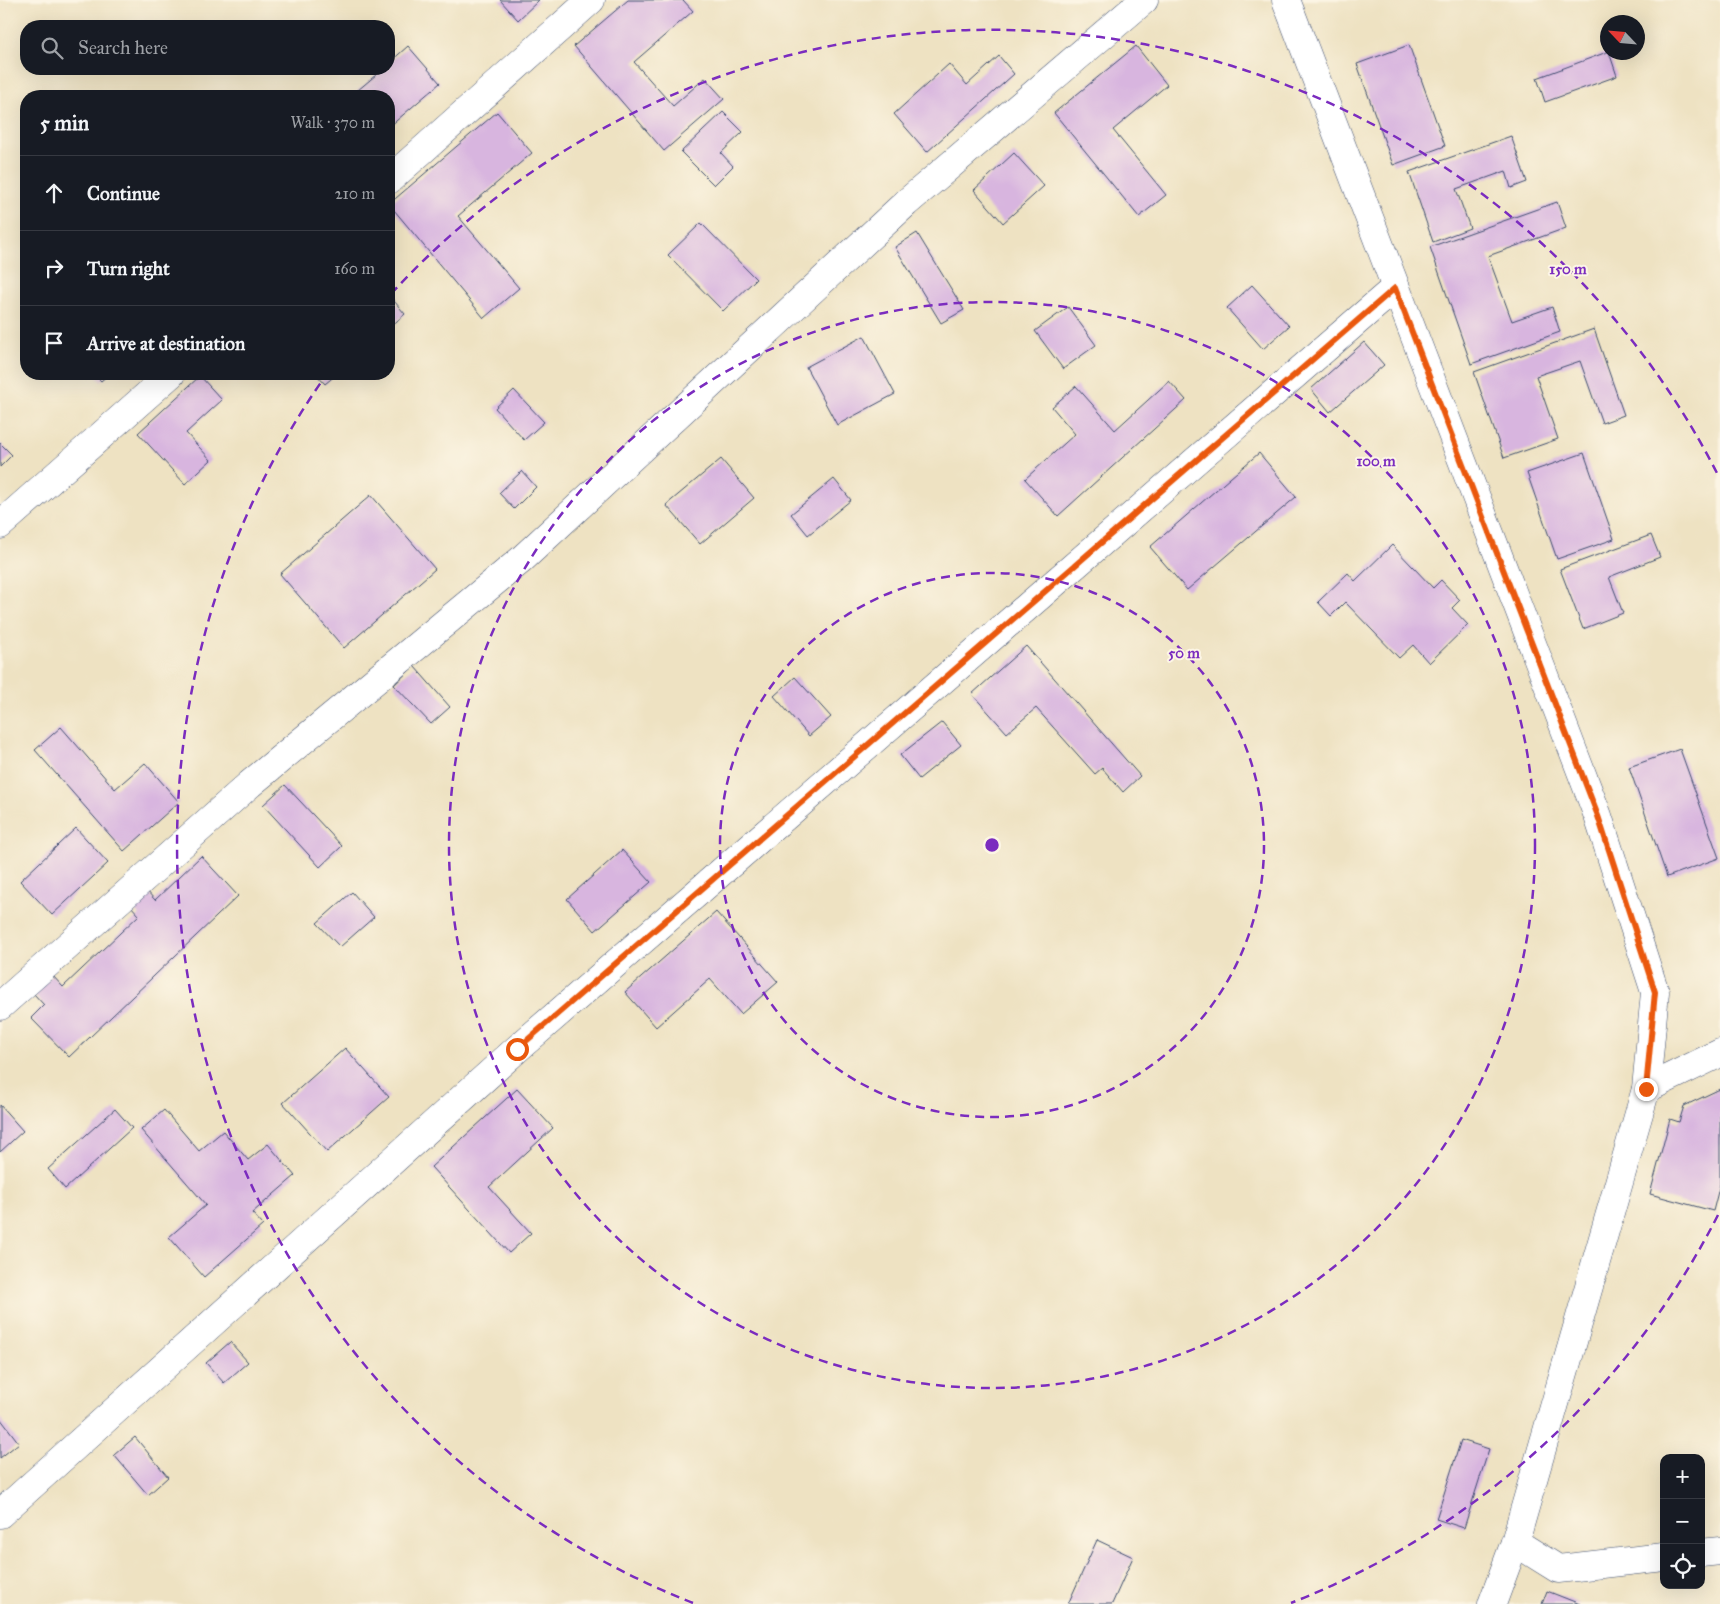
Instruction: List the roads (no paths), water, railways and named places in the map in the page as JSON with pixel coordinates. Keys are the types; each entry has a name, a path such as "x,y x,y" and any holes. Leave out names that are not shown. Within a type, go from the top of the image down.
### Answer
{"street":[{"path":"395,175 591,0"},
{"path":"0,1006 250,784 521,560 906,203 1144,0"},
{"path":"1286,0 1598,816 1655,992 1646,1089 1515,1542 1492,1604"},
{"path":"0,1514 517,1049 1395,288"},
{"path":"0,525 163,380"},
{"path":"1646,1089 1720,1053"},
{"path":"1515,1542 1558,1569 1660,1557"},
{"path":"1705,1553 1720,1551"}]}
